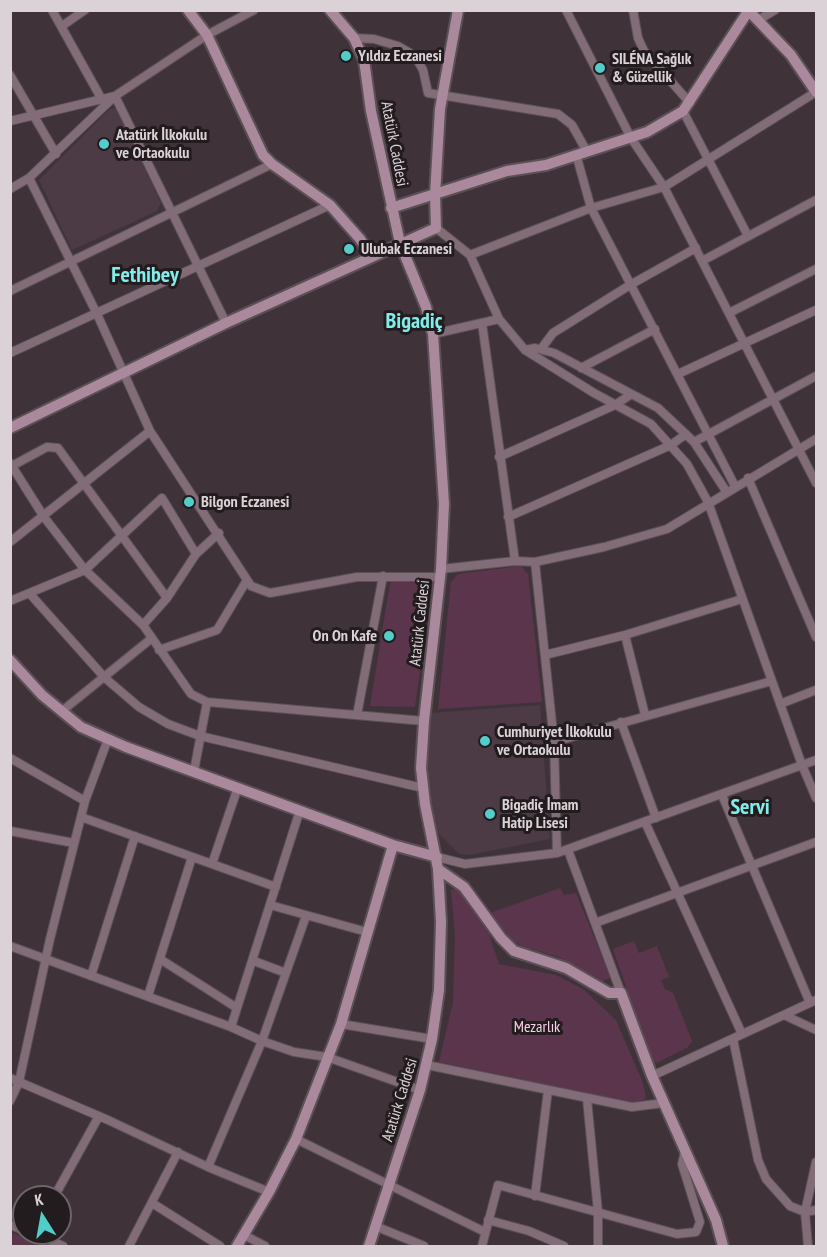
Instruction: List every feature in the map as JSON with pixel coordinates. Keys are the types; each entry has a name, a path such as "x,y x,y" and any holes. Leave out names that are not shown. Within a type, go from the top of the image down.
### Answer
{"street":[{"path":"52,10 101,98"},
{"path":"62,26 85,10"},
{"path":"188,10 207,35 260,149 272,164 330,205 370,256"},
{"path":"10,189 29,178 115,96 207,35 254,10"},
{"name":"Atatürk Caddesi","path":"330,10 354,38 364,60 371,111 391,208 400,243 426,308 433,334 444,504 440,573 421,768 437,857 441,958 427,1065 369,1246"},
{"path":"458,10 442,94 435,195 436,228 470,255 499,319 525,350 615,405 646,420 694,473 708,502 802,765 816,798"},
{"path":"566,10 631,138 664,187 816,483"},
{"path":"633,10 638,38 644,51 687,107 709,158 748,236"},
{"path":"760,19 775,10"},
{"path":"391,208 507,171 546,165 647,132 687,107 749,11 760,19 791,55 816,92 664,187 591,208 470,255"},
{"path":"354,38 374,39 398,46 415,56 423,70 428,93 558,114 572,125 581,152 591,208 735,486"},
{"path":"10,75 56,154"},
{"path":"10,121 115,96"},
{"path":"115,96 226,324"},
{"path":"10,291 272,164"},
{"path":"29,178 97,315 150,431 219,533 247,580 257,590 270,593 357,578 440,573 515,561 535,562 604,547 667,529 726,491 816,439"},
{"path":"702,261 816,200"},
{"path":"10,353 97,315 330,205"},
{"path":"10,428 370,256 436,228"},
{"path":"541,349 553,333 630,285 696,248"},
{"path":"729,313 816,269"},
{"path":"678,374 816,310"},
{"path":"433,334 499,319"},
{"path":"482,323 515,561"},
{"path":"581,368 655,329"},
{"path":"525,350 541,349 658,408 694,442 726,491"},
{"path":"694,442 816,376"},
{"path":"500,457 615,405 630,395"},
{"path":"10,542 150,431"},
{"path":"508,518 671,445 686,434"},
{"path":"167,598 58,448 52,446 11,465 44,517 85,570 143,625 185,688 207,702 424,721"},
{"path":"748,478 816,637"},
{"path":"10,601 85,570 162,498 196,554"},
{"path":"143,625 167,598 196,554 219,533"},
{"path":"535,562 554,742 557,853"},
{"path":"357,715 382,576"},
{"path":"159,650 217,630 247,580"},
{"path":"30,594 103,676 139,707 168,723 200,736 423,788"},
{"path":"545,655 625,635 742,599"},
{"path":"625,635 645,715"},
{"path":"62,711 152,638"},
{"path":"10,660 42,695 81,727 393,846 465,864 557,853 816,759"},
{"path":"554,742 772,681"},
{"path":"780,704 816,690"},
{"path":"194,771 207,702"},
{"path":"621,722 656,818"},
{"path":"10,1101 85,801 108,739"},
{"path":"10,758 85,801"},
{"path":"212,864 238,787"},
{"path":"652,1076 813,1001 722,795"},
{"path":"231,1027 254,961 300,810"},
{"path":"81,817 276,887"},
{"path":"645,822 742,1034"},
{"path":"10,831 74,843"},
{"path":"91,976 135,836"},
{"path":"595,924 816,842"},
{"path":"237,1246 269,1192 296,1139 341,1024 393,846"},
{"path":"567,850 652,1076 716,1220 721,1245"},
{"path":"148,996 192,857"},
{"path":"438,869 464,887 501,938 514,951 566,968 609,993 621,993"},
{"path":"270,905 367,932"},
{"path":"208,1167 262,1041 306,916"},
{"path":"10,946 231,1027 262,1041 294,1052 327,1057 420,1090"},
{"path":"160,959 237,1008"},
{"path":"254,961 286,973"},
{"path":"784,1015 816,1030"},
{"path":"341,1024 432,1039"},
{"path":"733,1039 758,1160 766,1179 784,1201 806,1212 816,1210"},
{"path":"427,1065 632,1107 664,1103"},
{"path":"15,1080 269,1192"},
{"path":"535,1196 548,1090"},
{"path":"587,1099 598,1212 598,1246"},
{"path":"61,1185 99,1116"},
{"path":"296,1139 485,1232"},
{"path":"129,1246 178,1152"},
{"path":"482,1246 498,1185 677,1234 696,1232 700,1222 682,1164 685,1152"},
{"path":"808,1246 806,1212 816,1162"},
{"path":"152,1203 220,1246"},
{"path":"488,1220 529,1231 564,1246"},
{"path":"375,1226 424,1246"},
{"path":"244,1235 266,1246"}],"shaded area":[{"name":"Atatürk İlkokulu ve Ortaokulu","path":"117,108 161,203 157,211 72,250 39,180 110,109"},
{"name":"Cumhuriyet İlkokulu ve Ortaokulu","path":"540,705 550,839 470,855 459,854 435,830 427,798 427,729 431,713"}],"green space":[{"path":"521,566 528,574 542,702 438,709 451,582 458,574"},
{"path":"426,581 432,585 415,707 370,706 390,583"},
{"name":"Mezarlık","path":"458,888 489,934 499,964 556,975 583,989 616,1020 643,1083 646,1099 632,1103 439,1062 453,1002 455,936 451,890"},
{"path":"560,888 564,895 576,893 611,978 602,981 559,957 522,946 512,940 490,913"},
{"path":"634,941 639,953 657,946 669,977 661,980 665,989 673,993 692,1041 688,1047 657,1063 652,1061 613,949"},
{"path":"12,1240 12,1245 38,1245 38,1246 11,1246"}],"place":[{"name":"Yıldız Eczanesi","path":"346,56"},
{"name":"SILÉNA Sağlık & Güzellik","path":"600,68"},
{"name":"Atatürk İlkokulu ve Ortaokulu","path":"104,144"},
{"name":"Ulubak Eczanesi","path":"349,249"},
{"name":"Bilgon Eczanesi","path":"189,502"},
{"name":"On On Kafe","path":"389,636"},
{"name":"Cumhuriyet İlkokulu ve Ortaokulu","path":"485,741"},
{"name":"Bigadiç İmam Hatip Lisesi","path":"490,814"}],"district":[{"name":"Fethibey","path":"145,276"},
{"name":"Bigadiç","path":"414,322"},
{"name":"Servi","path":"750,808"}]}
